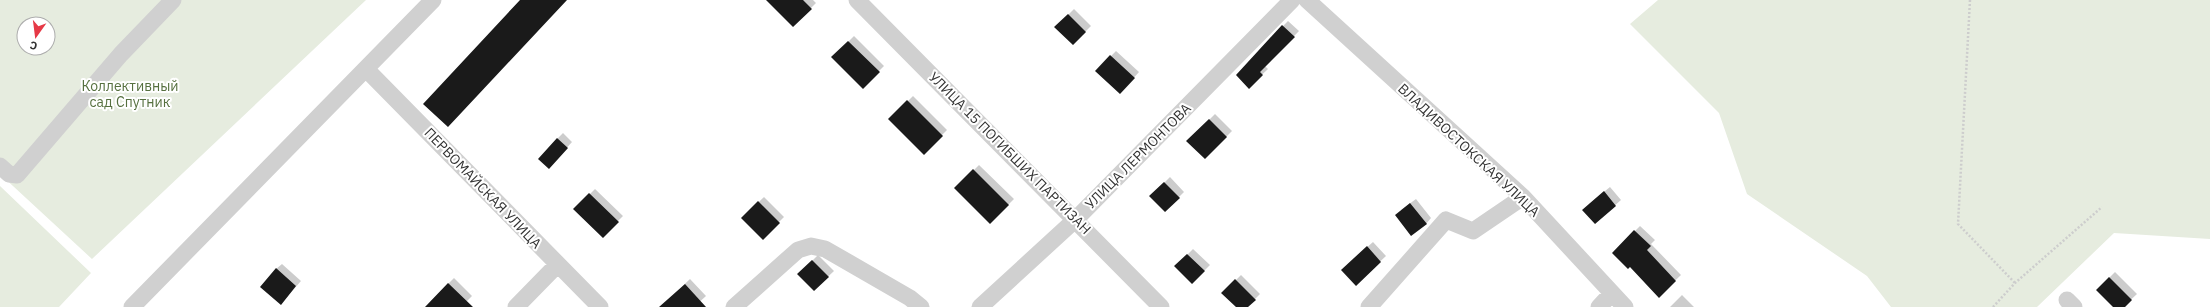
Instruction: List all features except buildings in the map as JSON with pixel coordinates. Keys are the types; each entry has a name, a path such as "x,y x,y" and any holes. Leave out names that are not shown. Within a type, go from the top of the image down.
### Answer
{"street":[{"path":"0,166 9,174 17,175 121,54 173,0"},
{"path":"132,307 432,0"},
{"name":"УЛИЦА 15 ПОГИБШИХ ПАРТИЗАН","path":"858,0 1076,219 1161,307"},
{"name":"УЛИЦА ЛЕРМОНТОВА","path":"980,307 1076,219 1292,0"},
{"name":"ВЛАДИВОСТОКСКАЯ УЛИЦА","path":"1307,0 1523,197 1624,307"},
{"name":"ПЕРВОМАЙСКАЯ УЛИЦА","path":"366,69 557,265 600,307"},
{"path":"1369,307 1446,220 1473,231 1523,197"},
{"path":"734,307 798,250 811,246 825,249 910,298 921,307"},
{"path":"516,307 557,265"},
{"path":"1600,307 1612,293"}],"path":[{"path":"1970,0 1958,224 2015,283"},
{"path":"1993,307 2015,283 2102,206"}],"green space":[{"name":"Коллективный сад Спутник","path":"0,0 366,0 92,259 0,174"},
{"path":"1658,0 2210,0 2210,239 2114,233 2037,307 1891,307 1867,276 1747,194 1719,113 1630,24"},
{"path":"0,186 91,273 59,307 0,307"}]}
